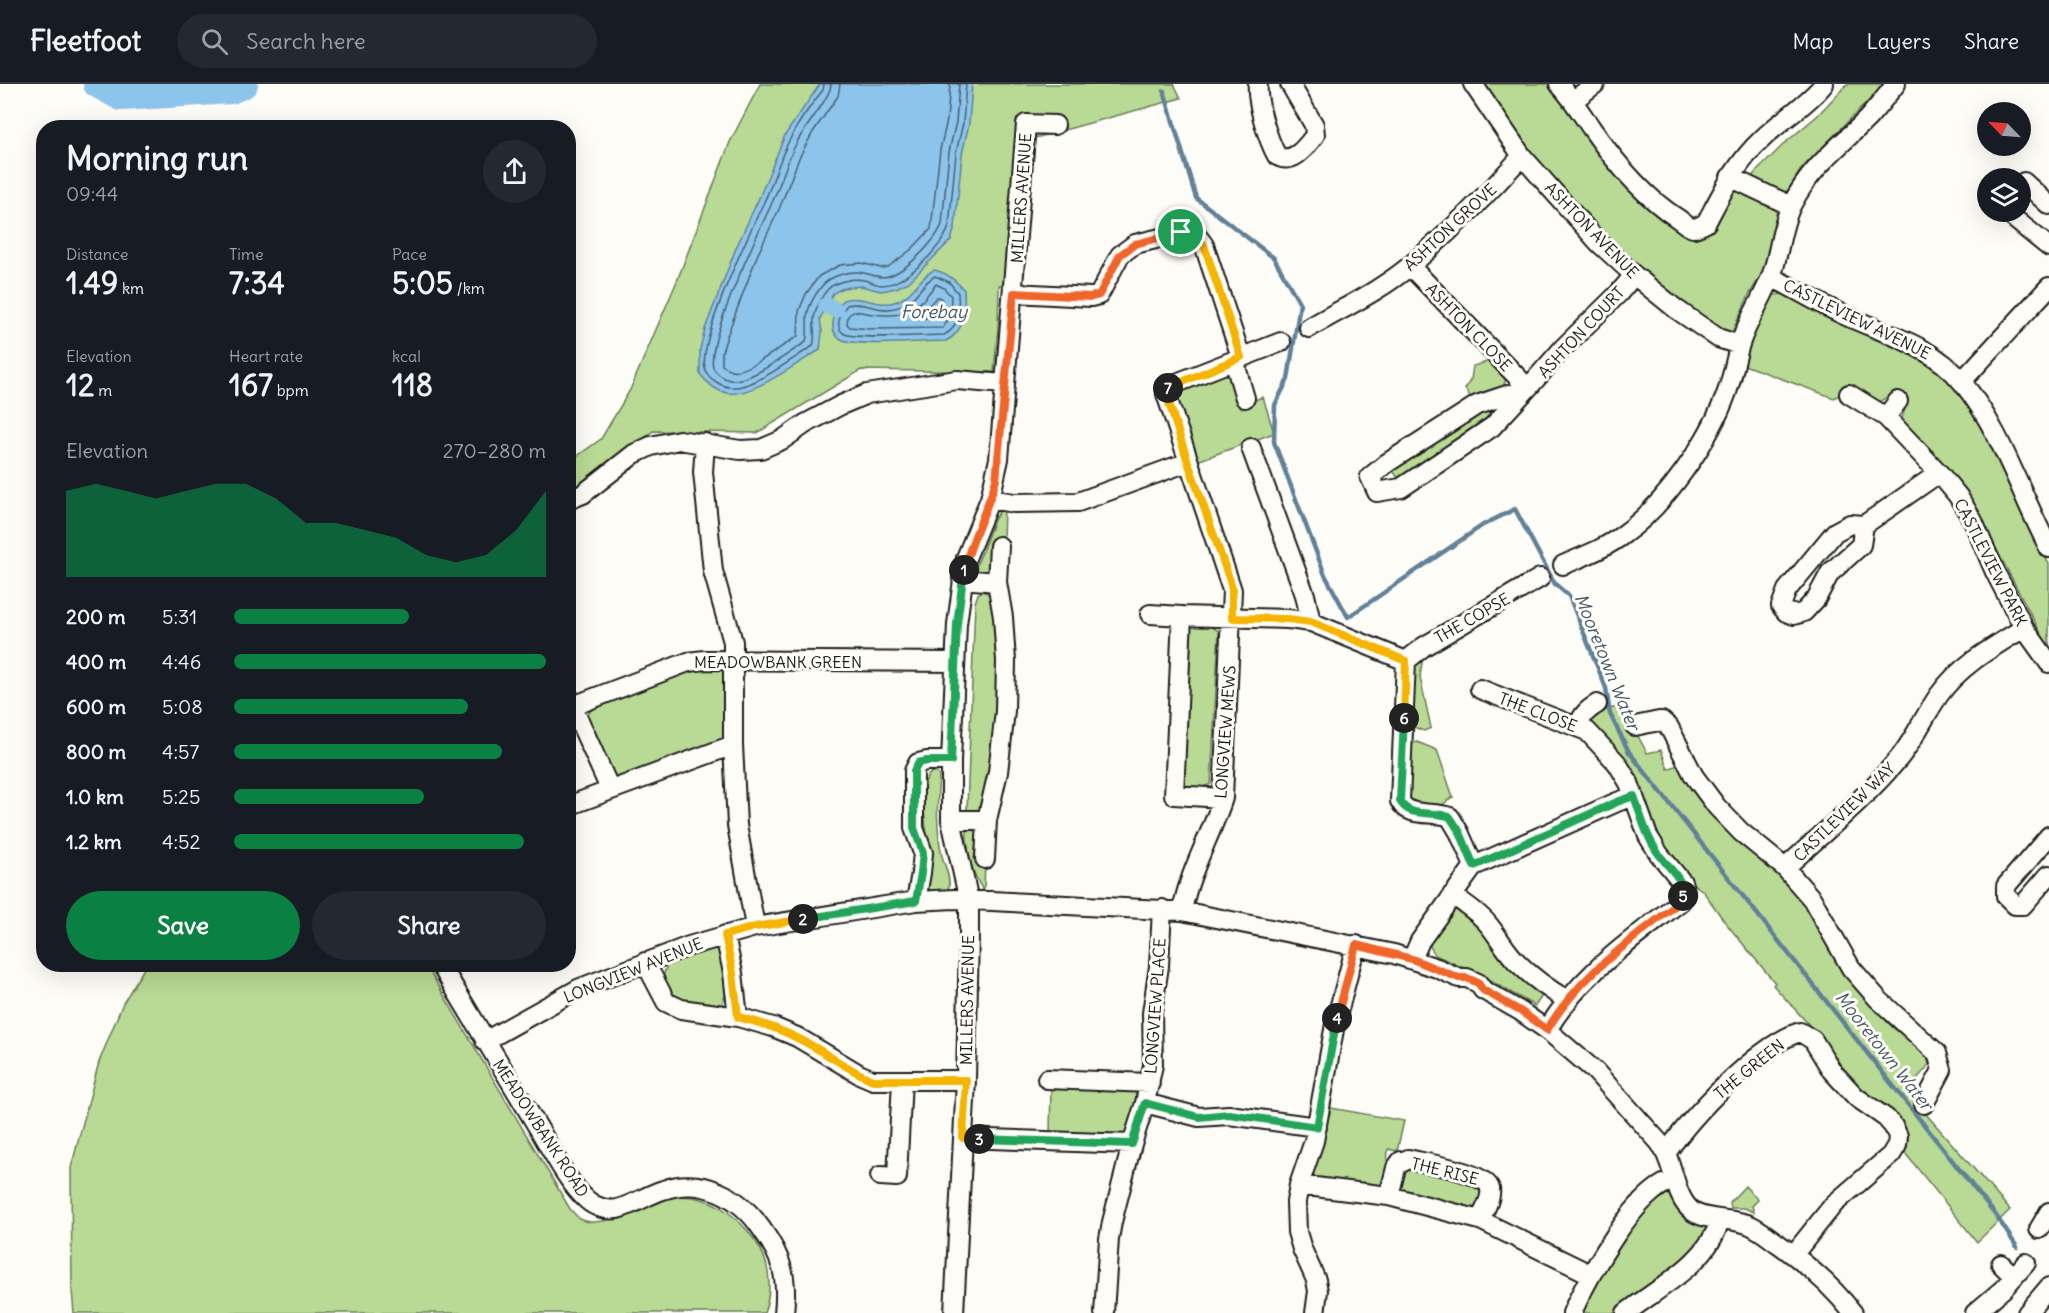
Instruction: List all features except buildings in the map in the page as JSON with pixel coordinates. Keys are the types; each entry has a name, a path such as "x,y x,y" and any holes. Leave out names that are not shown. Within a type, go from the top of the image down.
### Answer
{"street":[{"path":"1258,84 1272,148 1277,156 1288,159 1294,157 1315,135 1314,125 1290,84"},
{"name":"ASHTON AVENUE","path":"1473,84 1522,156 1592,234 1634,275 1676,309 1718,338 1740,345"},
{"path":"1559,84 1574,100 1592,129 1620,166 1664,210 1687,226 1694,228 1706,224 1730,177 1762,138 1815,96 1824,84"},
{"path":"1574,100 1595,84"},
{"path":"1563,565 1604,547 1638,524 1665,494 1708,433 1726,394 1740,345 1753,311 1771,277 1791,206 1803,186 1829,153 1868,118 1896,84"},
{"name":"MILLERS AVENUE","path":"954,1313 966,1080 969,901 951,820 955,662 962,579 974,536 990,499 999,459 1026,124 1055,125"},
{"name":"ASHTON GROVE","path":"1309,328 1370,294 1410,266 1494,187 1522,156"},
{"path":"1730,177 1791,206"},
{"path":"2031,189 2049,206"},
{"path":"2018,222 2049,247"},
{"path":"1014,293 1091,297 1099,295 1120,255 1135,244 1190,231 1204,245 1238,358 1245,398"},
{"name":"ASHTON CLOSE","path":"1410,266 1528,388"},
{"name":"ASHTON COURT","path":"1528,388 1477,405 1387,463 1370,477 1377,492 1401,488 1492,427 1528,388 1564,347 1598,315 1634,275"},
{"name":"CASTLEVIEW AVENUE","path":"1771,277 1843,315 1910,342 1937,358 1962,381 1987,418 2044,526 2049,548"},
{"path":"1962,381 2049,287"},
{"path":"1238,358 1281,342"},
{"name":"LONGVIEW MEWS","path":"1182,911 1187,885 1213,827 1222,798 1232,590 1166,394 1169,386 1238,358"},
{"path":"576,497 583,494 634,454 651,446 679,440 740,450 761,449 782,440 805,424 841,405 867,394 957,380 1004,384"},
{"name":"CASTLEVIEW PARK","path":"1849,394 1886,417 1958,496 1973,521 1995,572 2024,628 2049,663"},
{"path":"1886,417 1898,401"},
{"path":"705,444 703,472 713,571 733,642 733,745 737,825 755,927"},
{"path":"1251,448 1305,595 1311,622"},
{"path":"990,499 1014,503 1078,502 1188,462"},
{"path":"1864,525 1861,545 1830,573 1816,599 1804,612 1794,615 1786,612 1781,606 1787,590 1835,532 1850,524 1864,525 1939,473"},
{"path":"986,859 987,820 998,772 1005,711 1006,661 998,582 999,546"},
{"name":"THE COPSE","path":"1406,661 1423,646 1540,578"},
{"path":"962,579 998,582"},
{"path":"1150,614 1288,619 1311,622 1406,661 1400,801 1404,808 1411,811 1450,817 1460,832 1474,866"},
{"path":"1182,616 1174,795 1222,798"},
{"name":"CASTLEVIEW WAY","path":"1785,868 1872,788 1901,755 1940,694 1953,678 1994,646 2024,628"},
{"name":"MEADOWBANK GREEN","path":"576,699 688,662 734,660 955,662"},
{"name":"THE CLOSE","path":"1480,689 1587,731 1617,763 1629,783 1648,837 1682,882 1685,892 1681,901 1592,972 1567,1000 1547,1030"},
{"path":"1578,726 1587,710 1597,704"},
{"path":"576,712 610,789"},
{"path":"1635,726 1662,721 1669,727 1694,776 1717,807 1741,832 1785,868 1812,899 1851,968 1878,999 1937,1053 1942,1070 1924,1104"},
{"path":"576,803 733,745"},
{"path":"916,901 923,853 914,828 914,771 918,763 951,761"},
{"path":"1412,959 1420,941 1474,866 1634,796"},
{"path":"951,820 987,820"},
{"path":"2049,836 2006,886 2006,896 2015,905 2024,905 2049,875"},
{"path":"1452,895 1474,910 1488,924 1519,965 1567,1000"},
{"name":"LONGVIEW AVENUE","path":"485,1041 578,989 645,962 725,935 755,927 916,901 954,899 1182,911 1356,945"},
{"name":"LONGVIEW PLACE","path":"1104,1313 1109,1239 1153,1065 1152,1013 1157,988 1162,909"},
{"path":"725,935 733,973 738,1017"},
{"path":"1316,1313 1318,1291 1316,1280 1302,1250 1296,1218 1299,1185 1314,1141 1335,1024 1356,945 1412,959 1459,978 1467,978 1478,983 1483,990 1520,1011 1547,1030 1594,1071 1667,1152 1681,1197 1693,1212 1701,1216 1736,1220 1749,1224 1794,1254 1822,1277 1853,1313"},
{"path":"645,962 666,1002 681,1010 738,1017 773,1027 797,1037 873,1080 966,1080"},
{"name":"MEADOWBANK ROAD","path":"445,972 560,1163 588,1202 601,1208 614,1210 665,1189 683,1185 700,1186 736,1200 775,1246 787,1289 784,1313"},
{"name":"THE GREEN","path":"1667,1152 1704,1107 1728,1082 1757,1058 1791,1035 1800,1032 1813,1040 1832,1071 1856,1097 1886,1118 1898,1136 1897,1145 1891,1155 1833,1204 1794,1254"},
{"path":"1047,1079 1150,1083"},
{"path":"880,1176 897,1177 902,1080"},
{"path":"1145,1103 1199,1117 1229,1114 1317,1127"},
{"path":"963,1138 1132,1144"},
{"name":"THE RISE","path":"1389,1196 1396,1168 1401,1161 1408,1159 1473,1175 1484,1179 1490,1185 1491,1192 1480,1220"},
{"path":"1572,1313 1590,1274 1638,1206 1667,1181 1675,1180"},
{"path":"1299,1185 1389,1196 1480,1220 1590,1274"},
{"path":"2038,1229 2049,1212"},
{"path":"1626,1313 1684,1271 1705,1250 1713,1240 1720,1219"},
{"path":"1975,1313 2014,1268"},
{"path":"2026,1313 2049,1287"}],"green space":[{"path":"760,84 1174,84 1181,98 1035,138 1021,286 999,285 994,372 861,370 757,433 653,431 576,494 576,457 601,439 630,390 677,281 730,142"},
{"path":"1479,84 1552,84 1689,232 1732,187 1775,207 1777,217 1772,247 1764,270 1749,295 1732,332 1722,333 1640,272 1552,183"},
{"path":"1847,84 1885,84 1801,169 1788,191 1780,192 1751,177 1785,143 1817,116"},
{"path":"1784,294 1838,323 1899,349 1933,368 1958,391 1981,425 1999,459 2023,518 2049,564 2049,649 1969,497 1940,460 1901,421 1907,403 1895,392 1879,402 1852,387 1834,398 1744,365 1748,349 1769,301 1774,295"},
{"path":"1490,361 1506,377 1503,390 1472,400 1465,389 1471,379 1473,366"},
{"path":"1227,370 1240,405 1263,397 1274,433 1197,461 1175,396 1178,388"},
{"path":"1494,406 1498,410 1398,478 1391,468 1477,412"},
{"path":"1001,509 1004,509 1003,540 989,572 980,573 976,567 994,520"},
{"path":"982,591 993,595 1000,707 984,812 970,813 967,809 975,603 978,594"},
{"path":"1212,623 1212,627 1219,631 1211,784 1205,786 1205,790 1184,787 1182,782 1189,630 1192,624"},
{"path":"1423,656 1420,677 1431,728 1424,731 1411,726 1414,666"},
{"path":"713,667 724,670 726,738 625,778 614,775 587,716 593,707 691,671"},
{"path":"1622,706 1647,753 1661,750 1668,769 1680,764 1700,799 1716,820 1794,889 1812,912 1840,965 1856,989 1892,1027 1926,1053 1929,1064 1915,1081 1911,1097 2010,1210 1977,1242 1905,1153 1905,1133 1839,1069 1820,1037 1773,985 1775,983 1703,891 1692,883 1660,844 1591,721 1601,712"},
{"path":"1417,742 1437,750 1453,797 1440,806 1421,804 1410,800 1407,795 1408,749 1412,743"},
{"path":"932,772 936,772 939,776 937,806 939,836 949,882 948,889 938,894 926,893 928,851 923,795 927,777"},
{"path":"974,826 978,831 974,859 985,859 984,891 976,878 969,854 967,830"},
{"path":"1452,909 1462,910 1544,993 1535,1006 1482,976 1435,955 1428,943"},
{"path":"716,948 721,953 726,968 725,993 721,1007 671,999 664,982 664,973 668,964"},
{"path":"142,972 430,972 576,1216 585,1221 610,1220 654,1201 684,1196 698,1198 722,1208 744,1227 764,1256 769,1284 764,1313 74,1313 71,1168 99,1062 123,1003"},
{"path":"1051,1086 1135,1088 1137,1101 1127,1133 1123,1137 1050,1135"},
{"path":"1331,1108 1404,1121 1397,1151 1388,1149 1386,1174 1380,1186 1315,1178 1312,1173 1324,1112 1330,1113"},
{"path":"1406,1167 1469,1182 1483,1189 1479,1207 1471,1209 1402,1190 1399,1186"},
{"path":"1745,1186 1758,1200 1752,1206 1754,1212 1744,1208 1731,1208 1730,1202"},
{"path":"1667,1193 1705,1223 1708,1228 1707,1235 1677,1266 1615,1313 1579,1313 1617,1242 1656,1201"}],"water":[{"path":"820,84 972,84 969,124 962,154 955,227 951,240 909,282 896,288 881,291 861,286 843,288 833,293 820,319 822,332 820,350 761,385 737,393 723,392 712,386 700,374 700,349 705,329 736,248 785,135"},
{"name":"Forebay","path":"934,270 951,277 964,290 963,319 953,337 946,341 863,343 843,340 834,332 833,321 843,300 856,299 884,303 898,301"}],"waterway":[{"path":"97,84 121,97 231,90 244,84"},
{"name":"Mooretown Water","path":"1164,91 1196,198 1274,258 1300,304 1288,379 1275,405 1274,442 1325,575 1348,617 1483,525 1515,509 1555,584 1569,596 1606,688 1610,714 1629,752 1997,1217 2017,1247"},
{"path":"826,305 836,310"}],"route":[{"path":"1190,231 1204,245 1241,357 1169,386 1166,394 1230,581 1232,618 1288,619 1311,622 1406,661 1400,801 1404,808 1411,811 1450,817 1460,832 1474,866 1634,796 1648,837 1682,882 1685,892 1681,901 1592,972 1567,1000 1547,1030 1520,1011 1483,990 1478,983 1467,978 1459,978 1412,959 1356,945 1335,1024 1317,1127 1229,1114 1199,1117 1145,1103 1132,1144 963,1138 966,1080 873,1080 797,1037 738,1017 733,973 725,935 755,927 916,901 923,853 914,828 914,771 918,763 951,761 957,624 962,579 966,558 996,480 1014,293 1091,297 1099,295 1120,255 1135,244 1181,232 1190,231"}]}
